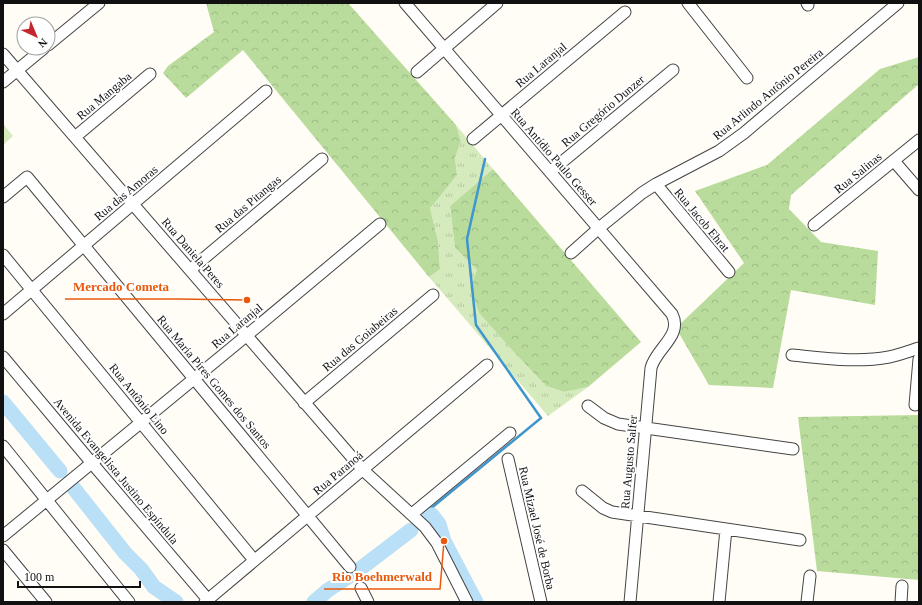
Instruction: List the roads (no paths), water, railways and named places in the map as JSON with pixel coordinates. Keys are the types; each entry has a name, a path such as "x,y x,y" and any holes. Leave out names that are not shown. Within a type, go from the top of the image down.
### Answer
{"street":[{"path":"56,38 99,3"},
{"name":"Rua Antídio Paulo Gesser","path":"405,3 672,314 675,324 674,331"},
{"path":"417,72 497,3"},
{"path":"688,3 747,78"},
{"name":"Rua Arlindo Antônio Pereira","path":"571,253 598,228 630,202 656,184 731,144 898,3"},
{"name":"Rua Laranjal","path":"473,139 625,12"},
{"name":"Rua Daniela Peres","path":"3,54 362,470 426,527 437,543 466,602"},
{"path":"3,82 34,56"},
{"name":"Rua Gregório Dunzer","path":"550,172 672,70"},
{"name":"Rua Mangaba","path":"75,137 150,74"},
{"name":"Rua das Amoras","path":"3,314 266,91"},
{"name":"Rua Salinas","path":"814,225 919,140"},
{"name":"Rua das Pitangas","path":"190,270 322,159"},
{"path":"894,160 919,190"},
{"name":"Rua Maria Pires Gomes dos Santos","path":"3,197 27,177 350,567"},
{"name":"Rua Jacob Ehrat","path":"656,184 728,272"},
{"name":"Rua Laranjal","path":"3,536 380,224"},
{"name":"Rua Antônio Lino","path":"3,255 254,560"},
{"name":"Rua das Goiabeiras","path":"304,403 433,295"},
{"name":"Rua Augusto Salfer","path":"630,602 651,368 652,363 674,331"},
{"path":"792,355 841,359 865,359 888,357 919,348"},
{"name":"Avenida Evangelista Justino Espíndula","path":"3,356 208,601"},
{"path":"915,405 919,359"},
{"name":"Rua Paranoá","path":"208,601 254,560 488,365"},
{"path":"588,406 604,418 618,424 793,449"},
{"path":"412,514 510,433"},
{"path":"3,446 129,602"},
{"name":"Rua Mizael José de Borba","path":"508,459 541,602"},
{"path":"582,491 603,508 612,512 800,540"},
{"path":"719,602 726,529"},
{"path":"3,550 46,602"},
{"path":"807,602 810,576"},
{"path":"901,602 902,586"},
{"path":"361,588 368,602"}],"waterway":[{"path":"432,515 429,510 541,418 476,325 467,239 485,159"},
{"path":"3,402 60,471"},
{"path":"72,486 125,553 141,569 154,587 176,602"},
{"path":"429,517 432,515 439,524 444,541 476,602"},
{"path":"314,602 328,590 356,572 411,530"}],"place":[{"name":"Mercado Cometa","path":"247,300"},
{"name":"Rio Boehmerwald","path":"444,541"}]}
